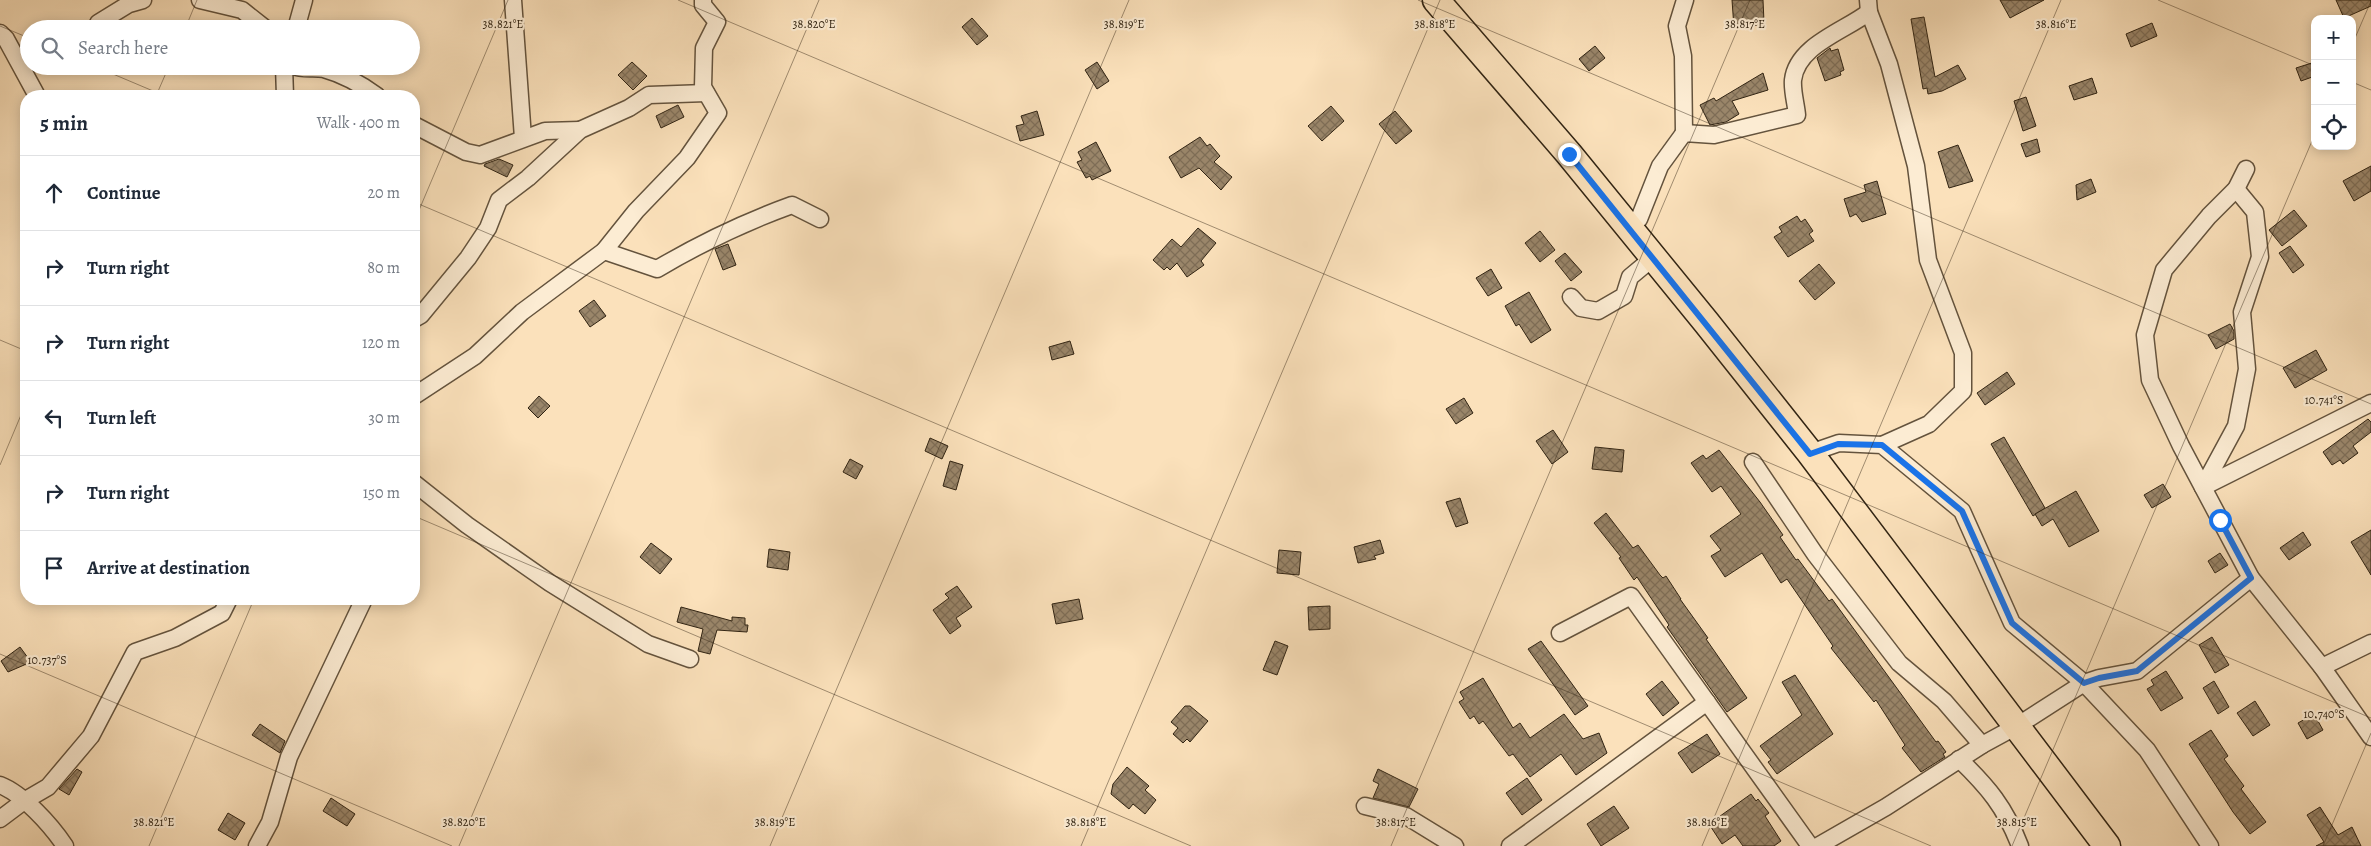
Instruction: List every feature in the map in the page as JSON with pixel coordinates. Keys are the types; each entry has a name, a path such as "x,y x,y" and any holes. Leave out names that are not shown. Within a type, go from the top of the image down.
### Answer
{"main road":[{"path":"1445,3 1654,257 1810,454 2108,846"}],"street":[{"path":"103,20 129,4 143,0"},
{"path":"200,0 242,10 255,20"},
{"path":"298,20 304,0"},
{"path":"513,0 522,138"},
{"path":"420,392 475,356 522,312 604,251 636,211 687,158 718,113 703,87 704,48 717,22 703,5 703,0"},
{"path":"1628,227 1639,219 1660,166 1684,133 1683,56 1677,26 1685,0"},
{"path":"1684,133 1714,135 1797,115 1793,79 1809,50 1856,22 1868,6"},
{"path":"1810,454 1838,444 1882,445 1928,424 1963,391 1962,353 1928,260 1916,166 1890,64 1868,6"},
{"path":"0,33 6,39 20,65"},
{"path":"26,75 34,90"},
{"path":"284,75 285,90"},
{"path":"338,75 362,85 369,90"},
{"path":"420,316 468,258 488,228 500,200 528,178 580,130 629,108 649,96 706,93"},
{"path":"420,128 466,152 480,155 545,130 580,130"},
{"path":"2246,169 2236,189 2209,216 2164,270 2145,335 2150,380 2251,578 2322,667 2371,737"},
{"path":"2203,487 2236,426 2247,369 2242,312 2260,257 2255,212 2236,189"},
{"path":"604,251 657,269 691,249 749,221 792,205 820,219"},
{"path":"1571,297 1581,308 1598,311 1624,296 1630,277 1654,257"},
{"path":"2203,487 2371,403"},
{"path":"1882,445 1962,511 2012,623 2084,683 2147,750 2210,846"},
{"path":"1753,462 1815,554 1900,663 1944,701 1982,744"},
{"path":"420,494 550,583 648,644 690,659"},
{"path":"1818,846 1886,807 1958,759 2017,726 2084,683 2099,678 2137,671 2251,578"},
{"path":"1560,633 1632,596 1810,846"},
{"path":"0,819 24,801 48,787 91,736 135,652 176,638 222,613 226,605"},
{"path":"257,846 270,822 289,758 361,605"},
{"path":"2322,667 2371,643"},
{"path":"1510,846 1707,702"},
{"path":"1958,759 1988,787 2010,821 2020,846"},
{"path":"0,785 12,790 24,801 56,833 65,846"},
{"path":"1365,806 1406,816 1455,846"}],"building":[{"path":"1732,0 1763,0 1764,22 1754,26 1734,28"},
{"path":"2000,0 2044,0 2010,18"},
{"path":"2336,0 2371,0 2371,6 2351,15 2343,15"},
{"path":"1924,17 1935,77 1958,65 1966,79 1942,91 1928,94 1927,88 1923,89 1911,19"},
{"path":"972,18 988,36 977,45 962,27"},
{"path":"2152,23 2157,36 2131,47 2126,34"},
{"path":"1595,46 1605,58 1589,71 1579,59"},
{"path":"1830,48 1831,51 1838,49 1844,70 1840,72 1841,75 1825,81 1817,58"},
{"path":"632,62 647,76 633,90 618,75"},
{"path":"1097,62 1109,81 1097,89 1085,70"},
{"path":"2311,63 2311,77 2301,81 2296,68"},
{"path":"1763,73 1768,90 1732,101 1739,114 1726,122 1710,125 1700,105 1714,98 1716,101"},
{"path":"2092,78 2097,93 2074,100 2069,86"},
{"path":"2026,97 2036,126 2023,131 2014,101"},
{"path":"678,105 684,117 661,128 656,116"},
{"path":"1331,106 1344,121 1322,141 1308,126"},
{"path":"1037,111 1044,135 1020,141 1016,126 1024,124 1021,116"},
{"path":"1395,111 1412,131 1396,144 1379,124"},
{"path":"1200,137 1207,146 1210,144 1220,156 1214,162 1232,177 1221,190 1199,168 1181,178 1169,157"},
{"path":"2037,139 2040,152 2026,157 2021,144"},
{"path":"1096,142 1111,171 1092,180 1090,176 1086,178 1077,162 1082,160 1078,152"},
{"path":"1958,145 1973,181 1949,188 1938,152"},
{"path":"499,159 513,165 507,177 484,166"},
{"path":"2371,166 2371,191 2354,201 2343,181"},
{"path":"2091,179 2096,192 2077,200 2076,185"},
{"path":"1877,181 1886,214 1862,222 1856,214 1850,217 1844,199 1866,192 1864,185"},
{"path":"2294,210 2307,226 2282,246 2269,230"},
{"path":"1797,216 1801,222 1805,219 1813,231 1809,234 1814,241 1788,257 1774,237 1782,232 1779,227"},
{"path":"1198,228 1216,243 1201,261 1204,265 1187,277 1177,263 1170,270 1167,267 1164,270 1153,260 1172,239 1181,247"},
{"path":"1540,231 1555,250 1540,262 1525,243"},
{"path":"728,244 736,265 723,270 715,249"},
{"path":"2290,246 2304,265 2293,273 2279,253"},
{"path":"1565,253 1582,272 1571,281 1555,261"},
{"path":"1819,264 1835,283 1815,300 1799,281"},
{"path":"1491,269 1502,288 1488,296 1476,278"},
{"path":"1529,292 1551,330 1531,343 1519,324 1516,326 1505,306"},
{"path":"594,300 606,316 590,327 579,311"},
{"path":"2230,324 2234,331 2234,339 2216,349 2208,335"},
{"path":"1070,341 1074,354 1052,360 1049,347"},
{"path":"2316,350 2327,370 2295,388 2283,368"},
{"path":"2007,372 2015,384 1985,405 1977,393"},
{"path":"539,396 550,406 538,418 528,408"},
{"path":"1464,398 1473,413 1456,424 1446,409"},
{"path":"2368,419 2371,422 2371,432 2353,446 2358,453 2343,464 2340,460 2332,465 2323,452"},
{"path":"1553,430 1568,452 1552,464 1536,441"},
{"path":"2004,437 2045,508 2033,516 1991,444"},
{"path":"930,438 948,446 942,459 925,451"},
{"path":"1595,447 1624,450 1622,472 1592,469"},
{"path":"1719,450 1760,502 1783,535 1780,537 1796,560 1798,559 1829,601 1832,599 1936,742 1938,741 1946,752 1943,754 1945,757 1921,772 1902,748 1905,745 1876,700 1874,702 1831,648 1833,646 1787,579 1781,583 1762,553 1725,577 1711,556 1721,550 1710,536 1741,514 1721,486 1712,492 1691,463 1703,455 1706,459"},
{"path":"850,459 863,466 856,479 843,472"},
{"path":"950,461 963,465 956,490 943,486"},
{"path":"2163,484 2171,497 2152,508 2144,495"},
{"path":"2076,491 2099,531 2069,547 2053,519 2042,526 2035,514"},
{"path":"1460,498 1468,523 1456,527 1446,502"},
{"path":"1606,513 1633,548 1638,545 1660,575 1663,578 1666,576 1708,638 1706,639 1747,698 1727,712 1667,627 1669,625 1637,577 1634,580 1619,558 1621,557 1594,523"},
{"path":"2371,530 2371,575 2351,542"},
{"path":"2303,532 2311,545 2289,560 2280,548"},
{"path":"1380,540 1384,553 1374,556 1376,559 1358,563 1354,547"},
{"path":"651,543 672,559 660,574 640,557"},
{"path":"769,549 790,552 788,570 767,567"},
{"path":"1279,550 1301,552 1299,575 1277,573"},
{"path":"2220,553 2228,565 2215,573 2208,561"},
{"path":"957,586 972,607 956,618 961,626 950,634 933,610 949,598 945,594"},
{"path":"1079,599 1083,619 1056,624 1052,604"},
{"path":"1330,606 1330,629 1309,630 1308,607"},
{"path":"681,607 732,621 732,617 745,618 745,625 748,625 747,632 717,630 710,654 698,651 703,629 677,622"},
{"path":"2212,637 2229,665 2215,673 2199,645"},
{"path":"1275,641 1288,646 1277,675 1263,670"},
{"path":"1541,641 1588,706 1575,715 1528,649"},
{"path":"20,647 31,662 8,672 1,661"},
{"path":"2166,671 2183,698 2161,711 2147,689 2154,685 2151,680"},
{"path":"1795,675 1833,734 1777,774 1768,762 1771,760 1760,746 1802,715 1782,682"},
{"path":"1483,678 1513,728 1520,723 1530,738 1564,714 1583,739 1599,733 1607,753 1576,775 1561,754 1530,777 1513,754 1509,756 1483,721 1479,724 1474,716 1470,719 1459,702 1464,699 1460,692"},
{"path":"1662,681 1679,703 1663,716 1646,694"},
{"path":"2214,681 2229,707 2218,714 2203,688"},
{"path":"2255,701 2270,725 2253,736 2237,713"},
{"path":"1185,706 1190,706 1208,721 1190,742 1187,739 1183,743 1173,734 1178,728 1171,722"},
{"path":"2314,714 2323,730 2307,739 2298,723"},
{"path":"260,724 285,741 280,753 252,735"},
{"path":"2211,730 2228,756 2224,759 2244,786 2241,789 2266,822 2250,834 2233,812 2189,744"},
{"path":"1707,734 1720,754 1692,773 1678,753"},
{"path":"1127,767 1149,786 1145,790 1156,800 1145,814 1133,804 1129,809 1111,794 1113,784"},
{"path":"77,769 82,772 69,795 59,789"},
{"path":"1378,769 1418,789 1409,807 1373,798 1379,784 1373,781"},
{"path":"1527,778 1542,800 1522,815 1506,793"},
{"path":"1751,794 1756,801 1758,799 1769,813 1765,816 1781,841 1774,846 1743,846 1735,835 1722,844 1709,824"},
{"path":"331,798 355,814 347,826 323,811"},
{"path":"1614,806 1629,828 1601,846 1587,824"},
{"path":"2320,807 2338,835 2352,827 2361,846 2316,846 2324,842 2307,815"},
{"path":"228,813 245,823 235,840 218,830"}],"route":[{"path":"1569,154 1654,257 1810,454 1838,444 1882,445 1962,511 2012,623 2053,655 2084,683 2099,678 2137,671 2251,578 2220,520"}]}
